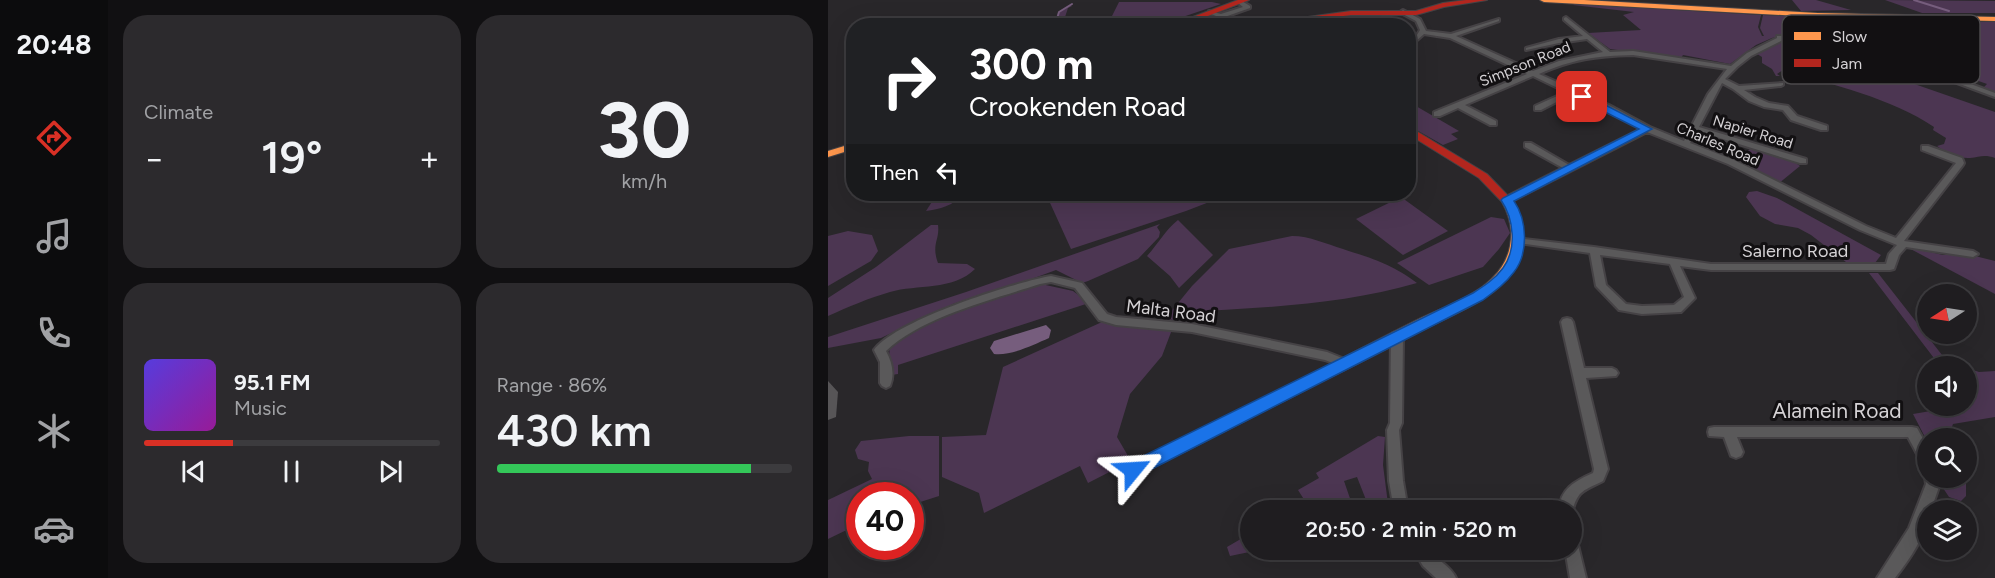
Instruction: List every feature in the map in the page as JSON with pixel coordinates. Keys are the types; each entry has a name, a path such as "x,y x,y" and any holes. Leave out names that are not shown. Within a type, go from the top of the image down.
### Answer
{"main road":[{"path":"1411,10 1434,0"},
{"path":"1307,18 1411,10 1483,0"},
{"path":"1544,0 1830,15"},
{"path":"1210,18 1242,1"},
{"path":"1133,470 1478,296 1497,283 1510,268 1518,240 1516,217 1507,200 1490,180 1416,134"},
{"path":"828,154 846,148"}],"street":[{"path":"1411,10 1415,18"},
{"path":"1416,19 1423,32 1416,39"},
{"path":"1566,19 1607,52"},
{"path":"1451,36 1497,20"},
{"name":"Charles Road","path":"1423,32 1451,36 1647,129 1731,162 1863,228 1901,243 1973,254"},
{"path":"1528,49 1559,40 1588,37"},
{"path":"1686,144 1721,80 1754,49 1782,37"},
{"name":"Simpson Road","path":"1437,114 1561,62 1607,52 1658,56 1732,68"},
{"path":"1721,80 1752,99 1778,105 1785,108 1794,118 1824,128"},
{"path":"1737,88 1781,84"},
{"path":"1966,84 1995,95"},
{"path":"1538,108 1571,92"},
{"path":"1459,105 1493,123"},
{"name":"Napier Road","path":"1695,128 1803,161"},
{"path":"1507,200 1647,129"},
{"path":"1528,145 1570,169"},
{"path":"1901,243 1960,163 1959,160 1926,148"},
{"name":"Salerno Road","path":"1518,240 1711,267 1890,267 1901,243"},
{"path":"1594,250 1601,286 1623,307 1642,310 1677,309 1690,298 1673,261"},
{"name":"Malta Road","path":"886,383 886,363 880,350 886,342 909,328 1039,281 1052,279 1078,285 1103,317 1116,321 1192,328 1327,356 1343,363"},
{"path":"1566,322 1601,469 1598,477 1570,492 1566,500"},
{"path":"1397,336 1396,423 1393,430 1399,500"},
{"path":"1578,373 1612,373"},
{"name":"Alamein Road","path":"1714,432 1912,432 1917,441"},
{"path":"1728,432 1736,452"},
{"path":"1885,578 1904,555 1919,524 1932,488"},
{"path":"1427,560 1449,578"},
{"path":"1575,560 1578,578"}],"shaded area":[{"path":"1792,0 1816,0 1851,10 1801,11"},
{"path":"1885,0 1995,1 1995,13 1922,13"},
{"path":"1119,2 1212,2 1221,4 1180,18 1088,18 1112,16"},
{"path":"1573,5 1761,15 1758,27 1762,36 1764,36 1760,28 1763,15 1782,16 1782,35 1756,45 1730,64 1683,55 1681,58 1610,49 1588,33 1641,30 1623,15 1634,12"},
{"path":"1072,6 1068,8 1065,18 1057,18 1059,12"},
{"path":"1980,22 1995,22 1995,92 1984,87 1987,84 1980,82"},
{"path":"1778,41 1782,42 1782,71 1777,74 1780,76 1776,76 1772,69 1762,63 1762,57 1754,52"},
{"path":"1831,84 1914,84 1995,112 1995,158 1985,156 1966,158 1948,153 1937,146 1944,144 1946,138 1933,130 1934,127 1881,100"},
{"path":"1416,106 1459,131 1451,134 1458,139 1443,145 1416,130"},
{"path":"1751,148 1793,161 1800,166 1778,184 1735,163"},
{"path":"1757,191 1777,198 1881,255 1875,263 1846,262 1811,235 1798,228 1775,224 1760,216 1746,197 1749,192"},
{"path":"932,201 955,201 941,208 926,211"},
{"path":"1049,201 1212,201 1186,211 1071,249"},
{"path":"1393,201 1407,201 1448,231 1403,255 1356,219"},
{"path":"1491,217 1504,219 1510,233 1483,267 1429,285 1397,263"},
{"path":"1178,220 1213,255 1179,288 1170,276 1147,256"},
{"path":"1160,224 1157,227 1160,232 1159,237 1138,259 1088,281 1082,283 1056,270 1002,290 953,304 881,338 828,348 828,337 966,292"},
{"path":"931,225 938,225 935,251 938,263 967,264 975,269 956,281 890,292 828,316 828,298 876,267"},
{"path":"848,231 872,235 878,251 871,261 828,286 828,236"},
{"path":"1292,236 1312,239 1372,259 1390,266 1417,283 1330,301 1181,312 1176,320 1165,319 1192,286 1229,249"},
{"path":"1905,246 1943,255 1971,255 1995,261 1995,294"},
{"path":"1869,273 1878,273 1917,323 1917,336"},
{"path":"1041,284 1073,291 1089,303 898,365 898,374 890,374 891,344 902,334 939,318"},
{"path":"1102,322 1173,327 1162,356 1130,394 1117,437 1131,461 1088,483 1080,466 984,513 979,493 942,477 942,437 986,435 1003,367"},
{"path":"1046,325 1051,330 1049,338 1029,347 1001,354 994,354 990,348 994,341"},
{"path":"1923,344 1933,344 1944,356 1932,356"},
{"path":"1977,371 1995,371 1995,417 1953,424 1952,428 1920,428 1913,414 1917,413 1917,416 1977,416"},
{"path":"909,436 939,436 939,496 924,501 924,482 866,482 872,479 868,471 869,462 858,459 855,450 861,441"},
{"path":"1378,436 1385,437 1383,465 1387,500 1366,500 1357,477 1344,481 1351,500 1304,500 1298,490 1319,478 1316,473"},
{"path":"1943,488 1966,488 1966,496 1962,500 1949,497"},
{"path":"846,491 846,530 828,539 828,500"},
{"path":"1240,539 1240,554 1230,556 1227,547"}],"waterway":[{"path":"1914,0 1949,11"},
{"path":"1057,18 1059,12 1072,4"}],"traffic: slow":[{"path":"1544,0 1817,15"},
{"path":"1980,19 1995,19"},
{"path":"828,154 846,148"},
{"path":"1340,366 1471,300 1501,278 1512,261 1517,241 1516,220 1508,202"}],"traffic: jam":[{"path":"1195,18 1245,0"},
{"path":"1311,18 1351,13 1416,13 1443,5 1483,0"},
{"path":"1416,134 1483,176 1508,202"},
{"path":"1133,470 1340,366"}],"route":[{"path":"1133,470 1478,296 1497,283 1510,268 1518,240 1518,225 1513,209 1507,200 1647,129 1582,97"}]}
